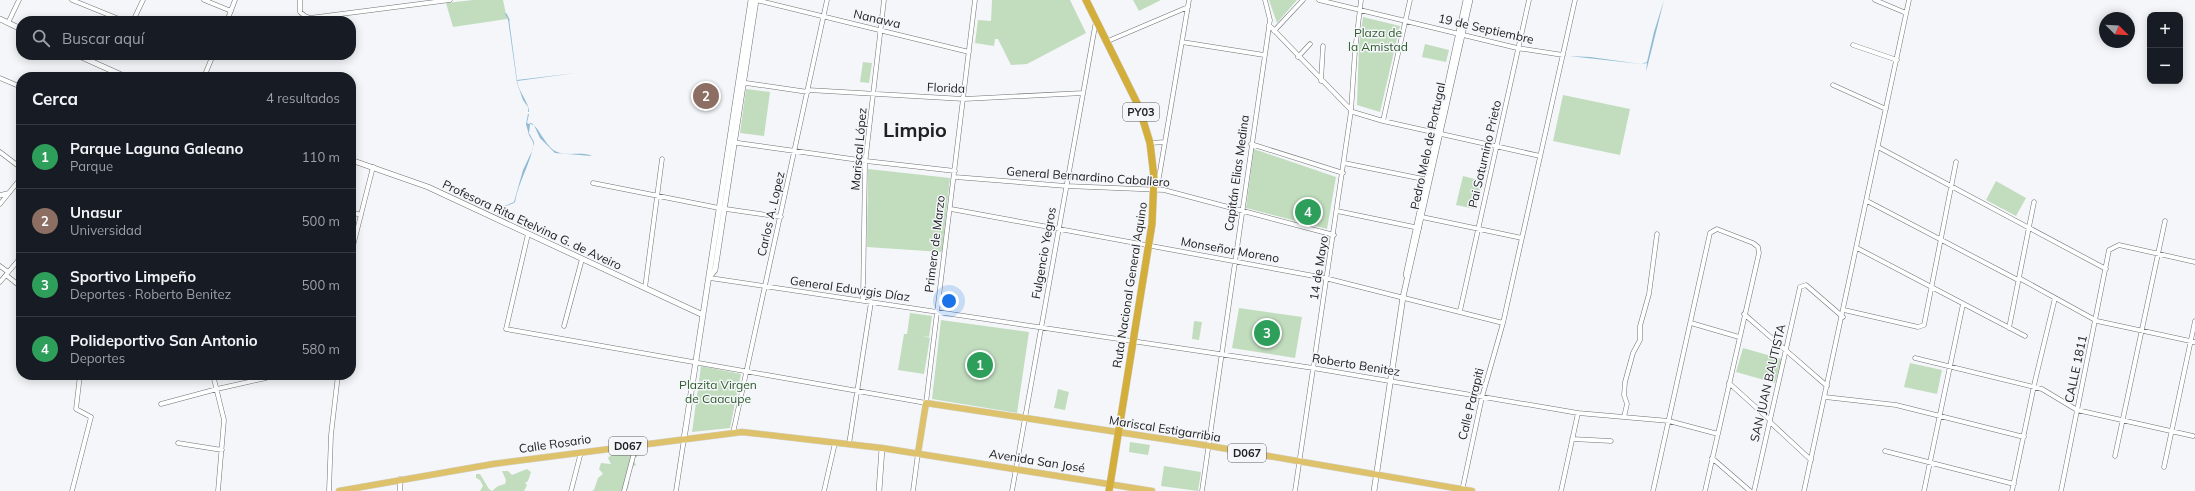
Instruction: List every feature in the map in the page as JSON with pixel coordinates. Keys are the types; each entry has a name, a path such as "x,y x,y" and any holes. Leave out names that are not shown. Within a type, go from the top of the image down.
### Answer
{"highway":[{"name":"Ruta Nacional General Aquino","path":"1086,0 1134,94 1150,143 1154,190 1148,245 1131,340 1109,487"}],"main road":[{"name":"Mariscal Estigarribia","path":"926,403 1210,446 1472,491"},
{"name":"Primero de Marzo","path":"918,453 926,403"},
{"name":"Calle Rosario","path":"339,491 400,479 582,452 733,432 761,433 918,453"},
{"name":"Avenida San José","path":"918,453 1015,468 1109,487 1152,491"}],"street":[{"path":"8,23 19,0"},
{"path":"72,0 112,16"},
{"path":"135,16 143,0"},
{"path":"204,0 231,11"},
{"path":"229,16 235,0"},
{"path":"300,0 300,12 304,16"},
{"path":"325,16 450,0"},
{"path":"742,83 751,0"},
{"path":"676,491 703,315 756,0"},
{"name":"Nanawa","path":"756,0 969,52"},
{"name":"Carlos A. Lopez","path":"733,432 827,0"},
{"name":"Mariscal López","path":"863,300 866,162 884,0"},
{"name":"Primero de Marzo","path":"926,403 951,209 975,0"},
{"path":"1154,190 1159,177 1189,0"},
{"name":"Capitán Elias Medina","path":"1202,491 1210,446 1251,144 1269,25 1269,14 1265,0"},
{"path":"1274,31 1303,0"},
{"name":"19 de Septiembre","path":"1319,0 1519,48 1563,55"},
{"name":"14 de Mayo","path":"1295,491 1352,111 1361,0"},
{"path":"1383,121 1410,0"},
{"name":"Pedro Melo de Portugal","path":"1374,491 1392,380 1403,297 1402,294 1451,77 1466,0"},
{"name":"Pedro Melo de Portugal","path":"1460,34 1470,0"},
{"name":"Pai Saturnino Prieto","path":"1460,311 1529,0"},
{"name":"Calle Parapiti","path":"1462,490 1482,397 1503,323 1575,0"},
{"path":"1875,0 1906,13"},
{"path":"1804,491 1843,317 1909,0"},
{"path":"1108,41 1188,7"},
{"path":"0,19 16,27"},
{"name":"Fulgencio Yegros","path":"1012,491 1096,19"},
{"path":"1269,25 1321,81 1352,111 1383,121 1540,156"},
{"path":"1182,42 1264,55"},
{"path":"1298,57 1310,44"},
{"path":"1853,45 1897,60"},
{"path":"1321,81 1323,46"},
{"path":"88,60 115,72"},
{"path":"206,72 211,60"},
{"path":"0,78 16,85"},
{"name":"Florida","path":"742,83 808,91 964,99 1083,93"},
{"path":"1833,84 1886,109"},
{"path":"732,142 866,162 955,171"},
{"path":"1150,143 1165,142"},
{"path":"1251,144 1343,174"},
{"path":"1878,147 2106,269"},
{"path":"0,152 16,164"},
{"path":"645,288 662,159"},
{"name":"Profesora Rita Etelvina G. de Aveiro","path":"356,162 428,188 703,315"},
{"path":"1844,310 1922,326 1924,324 1956,162"},
{"path":"1344,163 1428,180"},
{"path":"356,235 373,167"},
{"name":"General Bernardino Caballero","path":"954,177 1066,186 1168,191 1334,235"},
{"name":"Pedro Melo de Portugal","path":"1418,228 1422,217 1428,180"},
{"path":"593,183 722,208 781,217"},
{"path":"0,204 16,184"},
{"path":"0,195 9,193"},
{"path":"1867,201 2096,320 2195,342"},
{"path":"2009,328 2034,202"},
{"name":"Monseñor Moreno","path":"951,209 1328,279 1503,323"},
{"path":"1337,211 1418,228"},
{"path":"356,214 361,216"},
{"path":"1422,217 1522,238"},
{"path":"2115,456 2164,221"},
{"path":"1653,491 1710,233 1716,229 1744,239 1758,246 1759,253 1705,491"},
{"path":"528,234 506,328 926,403"},
{"path":"1624,417 1627,404 1623,390 1633,353 1640,340 1640,326 1649,294 1657,234"},
{"name":"CALLE 1811","path":"2061,491 2110,250 2118,245 2158,254"},
{"path":"1857,248 2025,336"},
{"path":"2158,254 2195,262"},
{"path":"564,326 582,259"},
{"path":"0,282 16,263"},
{"path":"0,266 16,282"},
{"name":"General Eduvigis Díaz","path":"710,277 1131,340"},
{"name":"SAN JUAN BAUTISTA","path":"1754,491 1800,286 1806,285 1843,317"},
{"path":"2012,491 2055,298"},
{"path":"849,444 872,302"},
{"path":"1924,491 1963,304"},
{"path":"1744,314 1827,386"},
{"path":"2164,467 2189,341 2195,321"},
{"path":"1691,323 1739,337"},
{"name":"Roberto Benitez","path":"1131,340 1392,380 1578,414"},
{"path":"1915,358 2042,388 2077,410 2193,436"},
{"path":"72,491 90,417 76,409 79,380"},
{"path":"214,380 224,420 218,491"},
{"path":"161,404 257,380"},
{"path":"329,491 331,435 337,380"},
{"path":"1729,383 1811,460"},
{"path":"1825,397 1896,405 2024,437"},
{"path":"1561,491 1578,414 1669,421 1718,434"},
{"path":"1572,439 1612,441"},
{"path":"178,443 222,450"},
{"path":"824,491 835,443"},
{"path":"624,491 636,445"},
{"path":"879,491 882,448"},
{"path":"1885,451 2014,484"},
{"path":"571,491 582,452"},
{"name":"Primero de Marzo","path":"913,491 918,453"},
{"path":"1712,458 1750,491"},
{"path":"400,479 400,491"}],"green space":[{"path":"473,0 503,0 507,19 453,27 446,3"},
{"path":"992,0 1070,0 1086,33 1027,64 1011,65 998,39 995,39 994,46 975,43 978,20 991,21"},
{"path":"1133,0 1161,0 1139,11"},
{"path":"1269,0 1297,0 1277,23"},
{"name":"Plaza de la Amistad","path":"1363,17 1400,26 1380,112 1357,105 1359,44"},
{"path":"1425,44 1449,50 1446,62 1422,57"},
{"path":"863,62 872,63 869,83 860,82"},
{"path":"746,89 770,92 764,136 740,133"},
{"path":"1563,95 1630,109 1620,155 1553,141"},
{"path":"1254,149 1336,177 1327,229 1246,208"},
{"path":"868,169 950,178 942,252 867,247"},
{"path":"1463,176 1482,181 1475,209 1456,205"},
{"path":"1996,181 2026,198 2016,216 1986,200"},
{"path":"1239,308 1302,317 1295,358 1232,348"},
{"path":"910,313 932,316 929,337 922,336 930,338 924,374 898,370 904,334 907,334"},
{"path":"941,320 1029,332 1017,413 932,399"},
{"path":"1194,321 1202,322 1199,340 1192,339"},
{"path":"1743,348 1782,359 1775,383 1736,372"},
{"path":"1910,363 1942,370 1937,394 1904,387"},
{"name":"Plazita Virgen de Caacupe","path":"701,366 741,374 730,428 692,432"},
{"path":"1058,389 1069,392 1065,410 1054,408"},
{"path":"1130,442 1150,445 1148,455 1129,452"},
{"path":"635,448 638,452 637,457 633,458 636,465 630,468 627,491 591,491 594,490 598,478 603,474 599,469 601,463 611,464 608,458 612,454 615,455 614,452 617,453 621,451 625,454 626,452"},
{"path":"1164,466 1201,472 1198,491 1161,486"},
{"path":"527,469 531,472 528,481 525,483 527,485 524,491 492,491 498,486 505,484 506,480 502,471 508,471 512,475"},
{"path":"476,474 480,474 489,489 492,491 480,491 483,486 480,480 476,478"}],"water":[{"path":"1664,0 1646,72 1647,63 1641,64 1647,62"},
{"path":"508,19 517,80 576,73 517,81 529,108 529,112 517,83"},
{"path":"1569,56 1590,57 1641,64"},
{"path":"528,114 527,123 534,125 530,124 529,133 534,142 533,147 533,142 529,135 526,124"},
{"path":"534,125 548,145 555,151 562,154 555,153 540,138"},
{"path":"532,151 519,186 515,202 503,207 501,216 497,215 502,207 514,202 523,170"},
{"path":"567,154 584,154 592,156"}],"waterway":[{"path":"506,14 509,20"}],"place":[{"name":"Unasur","path":"706,96"},
{"name":"Polideportivo San Antonio","path":"1308,212"},
{"name":"Sportivo Limpeño","path":"1267,333"},
{"name":"Parque Laguna Galeano","path":"980,365"}],"district":[{"name":"Limpio","path":"915,130"}]}
